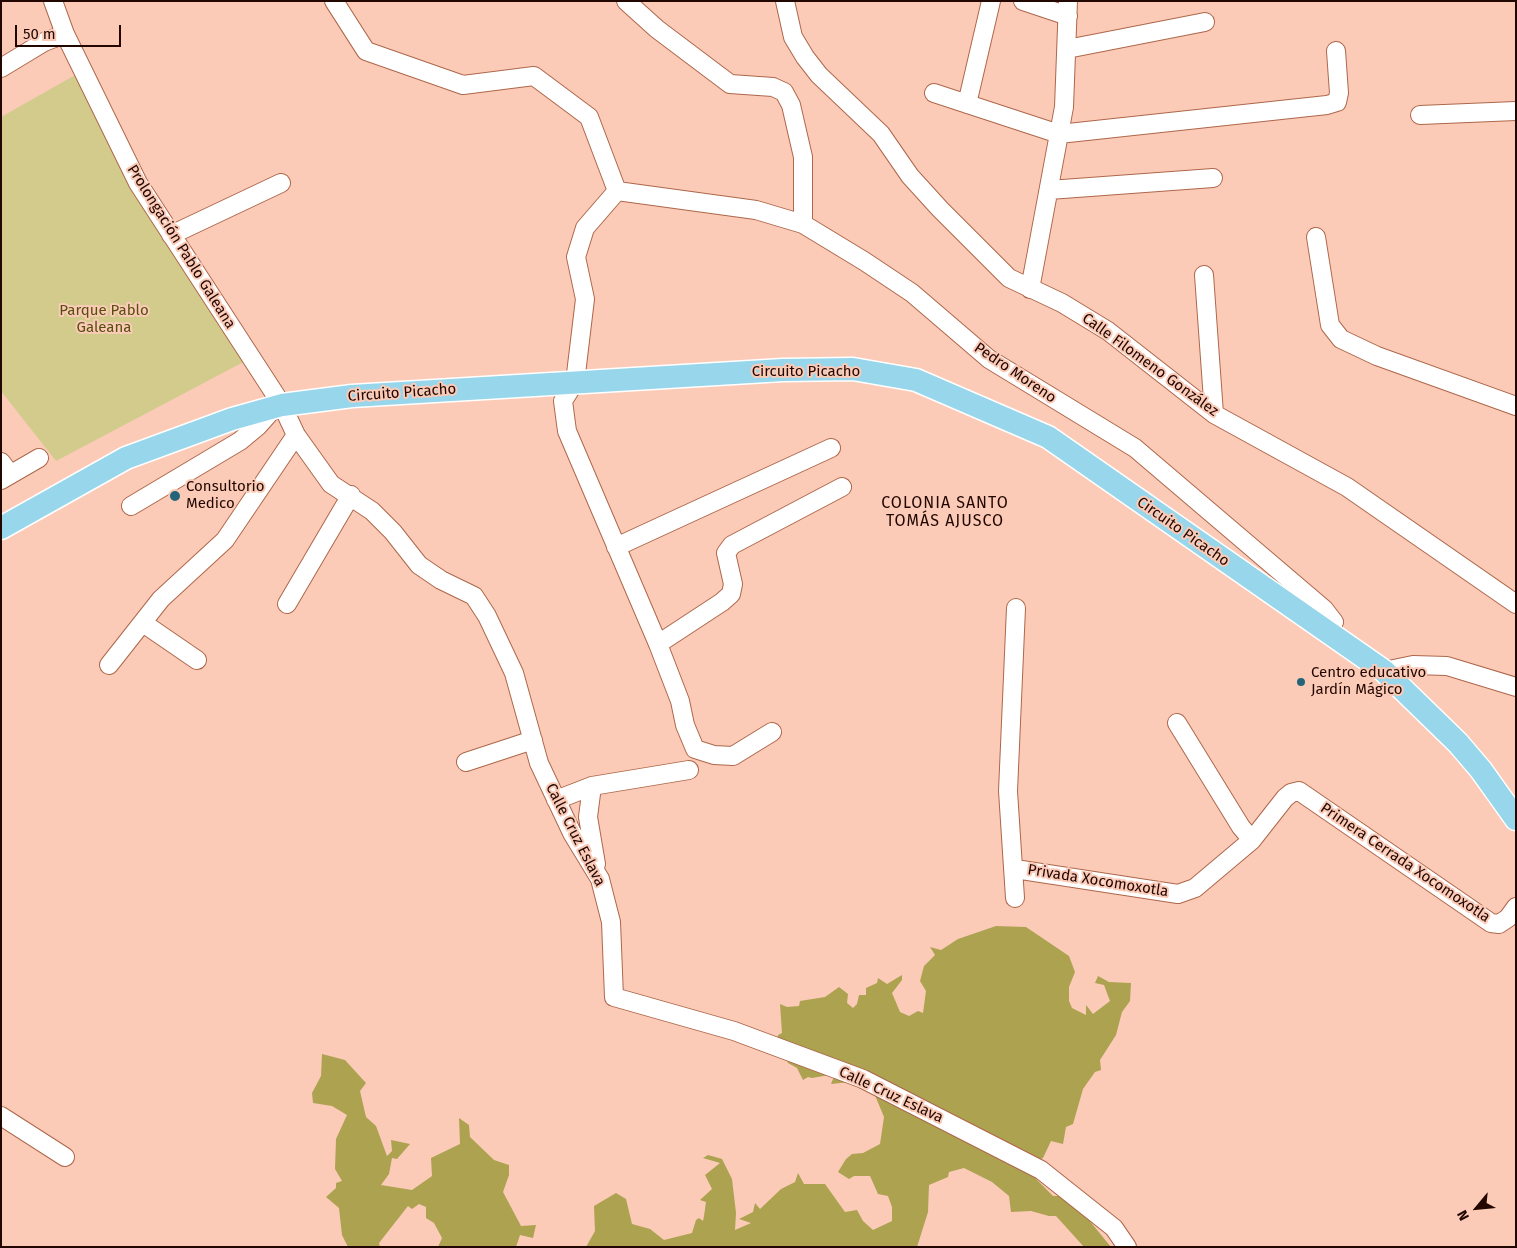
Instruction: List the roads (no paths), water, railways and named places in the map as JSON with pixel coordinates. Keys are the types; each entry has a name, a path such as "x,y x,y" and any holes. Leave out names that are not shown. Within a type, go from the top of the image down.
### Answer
{"main road":[{"name":"Circuito Picacho","path":"1,528 126,458 232,418 278,406 352,396 783,370 853,369 916,380 1048,437 1384,672 1458,743 1481,770 1516,819"}],"street":[{"name":"Prolongación Pablo Galeana","path":"52,1 65,34 138,183 278,406"},
{"path":"334,1 366,51 463,85 534,76 589,118 617,191 585,228 576,257 585,299 575,382 563,401 567,431 658,644 680,701 685,725 695,749 714,755 733,756 772,732"},
{"path":"626,1 656,29 730,84 773,86 784,92 791,105 802,157 803,224"},
{"name":"Calle Filomeno González","path":"785,1 793,37 805,58 819,75 881,134 910,176 975,246 1009,278 1062,303 1108,332 1214,414 1347,487 1516,604"},
{"path":"967,104 991,1"},
{"path":"1023,1 1068,9 1064,107 1030,289"},
{"path":"1067,49 1205,22"},
{"path":"1,68 44,42 65,34"},
{"path":"934,93 1059,134 1327,106 1337,102 1339,93 1336,52"},
{"path":"1420,115 1516,111"},
{"path":"1049,190 1212,178"},
{"path":"171,235 281,182"},
{"name":"Pedro Moreno","path":"617,191 756,210 803,224 912,293 989,359 1135,448 1324,609 1334,622 1328,633"},
{"path":"1316,237 1330,325 1341,339 1377,356 1516,406"},
{"path":"1204,275 1214,414"},
{"path":"130,506 240,441 278,406"},
{"name":"Calle Cruz Eslava","path":"278,406 331,484 351,495 372,511 419,565 441,580 474,596 487,616 514,673 539,763 572,833 600,879 611,922 614,997 734,1031 863,1079 1041,1170 1114,1228 1127,1247"},
{"path":"109,665 161,599 225,540 296,435"},
{"path":"616,547 832,448"},
{"path":"4,472 39,458"},
{"path":"658,644 722,602 731,594 733,584 726,553 732,545 842,487"},
{"path":"287,604 351,495"},
{"path":"1016,608 1008,791 1016,898"},
{"path":"143,623 197,660"},
{"path":"1384,672 1413,665 1447,666 1516,687"},
{"path":"1177,723 1241,827 1252,840"},
{"path":"466,762 533,740"},
{"path":"556,800 592,786 688,770"},
{"path":"592,786 588,817 600,879"},
{"name":"Primera Cerrada Xocomoxotla","path":"1291,793 1299,791 1491,923 1499,924 1508,918 1516,907"},
{"name":"Privada Xocomoxotla","path":"1015,868 1178,894 1194,888 1252,840 1291,793"},
{"path":"1,1116 65,1156"}],"place":[{"name":"Consultorio Medico","path":"175,496"},
{"name":"Centro educativo Jardín Mágico","path":"1301,682"}],"district":[{"name":"COLONIA SANTO TOMÁS AJUSCO","path":"945,513"}],"park label":[{"name":"Parque Pablo Galeana","path":"104,320"}]}
